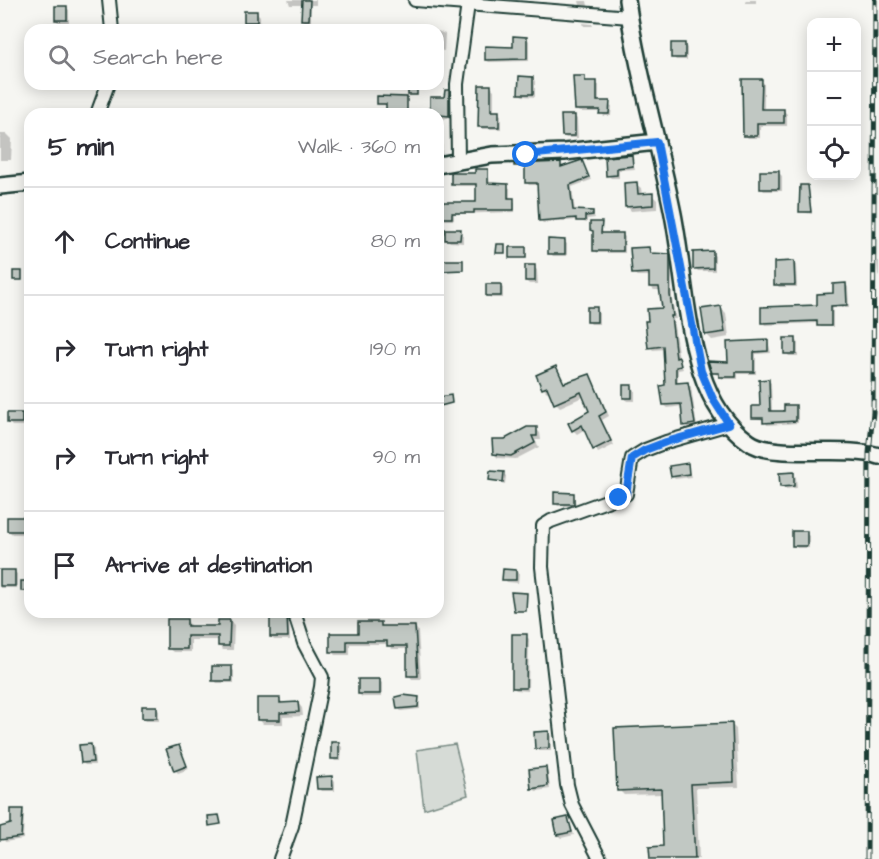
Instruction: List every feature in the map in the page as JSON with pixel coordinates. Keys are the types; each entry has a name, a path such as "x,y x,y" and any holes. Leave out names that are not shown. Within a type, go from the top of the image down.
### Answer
{"street":[{"path":"109,0 111,24"},
{"path":"415,0 630,17"},
{"path":"627,0 701,371 713,399 729,424 751,444 781,451 841,451 879,456"},
{"path":"458,159 457,84 468,4"},
{"path":"99,108 106,90"},
{"path":"444,163 458,159 564,152 657,142"},
{"path":"0,186 24,184"},
{"path":"600,859 572,805 567,785 542,567 543,526 551,520 626,494 632,458 645,450 729,424"},
{"path":"280,859 292,826 322,677 304,643 296,618"}],"shaded area":[{"path":"455,744 468,795 424,809 417,750"}],"building":[{"path":"302,0 310,0 309,20 301,20"},
{"path":"55,6 67,6 67,20 55,20"},
{"path":"244,11 257,11 257,22 244,22"},
{"path":"513,36 527,37 527,59 485,60 485,46 513,47"},
{"path":"671,43 685,43 685,58 671,58"},
{"path":"519,76 533,77 533,94 518,94"},
{"path":"573,76 585,76 585,81 597,81 597,101 610,101 609,114 599,114 600,110 575,110"},
{"path":"742,79 762,79 761,109 784,109 784,123 757,123 757,136 743,136"},
{"path":"479,85 491,85 491,111 499,111 499,127 478,127"},
{"path":"408,90 417,90 417,95 408,95"},
{"path":"445,90 449,90 449,116 444,115 444,108 430,108 430,97 444,97"},
{"path":"377,96 407,97 407,108 386,108 386,104 377,104"},
{"path":"561,115 575,115 575,136 562,136"},
{"path":"632,155 633,166 617,168 617,175 606,176 605,157"},
{"path":"582,160 589,177 570,185 573,210 593,211 593,215 585,216 585,221 576,221 576,218 539,221 537,183 525,183 525,166 514,166 514,164 561,162 561,167"},
{"path":"475,169 488,169 488,183 508,184 508,198 514,198 514,210 474,210 474,213 452,213 452,218 444,218 444,202 476,202 476,184 451,184 451,173 475,173"},
{"path":"760,171 779,171 779,189 760,189"},
{"path":"637,182 638,194 653,193 653,205 625,207 624,183"},
{"path":"800,185 808,185 811,212 799,212"},
{"path":"590,222 602,222 601,233 623,233 623,251 593,251 593,231 590,230"},
{"path":"445,229 461,229 460,240 445,240"},
{"path":"548,239 565,240 565,254 548,254"},
{"path":"497,244 505,244 505,253 496,253"},
{"path":"509,247 526,247 526,258 509,258"},
{"path":"649,247 650,253 670,254 670,295 673,316 671,316 676,358 679,357 681,366 676,367 676,383 688,382 695,424 683,426 681,404 663,405 660,386 665,385 663,346 648,348 645,321 648,321 647,309 662,308 659,287 649,287 649,273 632,274 630,248"},
{"path":"713,251 713,268 693,269 693,252"},
{"path":"444,260 463,260 463,270 444,271"},
{"path":"794,261 795,285 774,285 774,262"},
{"path":"525,265 535,265 535,281 525,281"},
{"path":"13,271 22,271 22,280 13,280"},
{"path":"846,283 847,305 831,306 831,326 817,326 817,321 761,323 761,307 817,305 817,294 833,293 833,284"},
{"path":"486,284 501,284 501,296 486,296"},
{"path":"721,306 725,332 705,335 701,309"},
{"path":"587,307 597,307 597,322 587,322"},
{"path":"784,338 796,338 796,354 784,354"},
{"path":"768,340 768,351 754,352 754,372 736,372 736,377 719,377 719,373 712,373 708,361 728,362 727,342"},
{"path":"556,366 564,383 590,374 606,412 599,416 611,441 593,450 582,425 572,431 568,423 589,411 581,392 554,404 547,387 542,389 536,375"},
{"path":"769,379 770,411 784,411 784,405 796,405 796,421 763,423 763,418 752,418 752,406 760,406 759,380"},
{"path":"623,385 632,385 632,398 623,398"},
{"path":"451,395 452,403 444,405 444,396"},
{"path":"7,413 22,413 22,423 7,423"},
{"path":"527,427 537,427 537,436 532,436 535,443 511,456 493,454 492,439 505,439"},
{"path":"688,463 689,474 671,477 669,466"},
{"path":"490,471 504,472 503,482 489,480"},
{"path":"794,472 794,486 780,487 779,473"},
{"path":"554,492 574,493 574,504 554,504"},
{"path":"7,517 24,517 24,531 7,531"},
{"path":"792,531 807,531 807,546 792,546"},
{"path":"503,569 516,570 516,580 502,580"},
{"path":"0,570 15,570 15,586 0,586"},
{"path":"21,581 24,581 24,591 21,591"},
{"path":"511,592 527,593 526,611 514,611"},
{"path":"270,618 287,618 288,637 270,637"},
{"path":"167,619 187,619 187,626 218,626 218,620 230,620 229,646 218,646 218,636 187,636 187,649 167,649"},
{"path":"358,622 381,622 381,626 415,626 418,676 407,676 407,646 387,646 387,641 347,641 347,652 330,652 330,633 358,633"},
{"path":"512,634 527,634 526,688 512,688"},
{"path":"212,666 232,666 232,681 212,681"},
{"path":"358,679 380,679 380,694 358,694"},
{"path":"403,695 419,697 418,707 397,709 395,697"},
{"path":"257,698 280,698 280,703 298,702 299,712 280,713 280,720 257,720"},
{"path":"142,706 157,706 157,718 142,718"},
{"path":"732,723 734,782 691,784 695,859 650,859 649,847 663,846 661,789 617,791 614,728"},
{"path":"549,731 549,748 535,749 534,732"},
{"path":"331,742 339,742 339,759 331,759"},
{"path":"91,744 93,762 81,763 79,745"},
{"path":"179,745 187,766 174,771 166,749"},
{"path":"546,767 548,786 531,789 529,769"},
{"path":"332,776 333,789 317,789 316,777"},
{"path":"11,809 23,809 21,837 0,840 0,827 11,824"},
{"path":"219,815 221,824 209,826 208,816"},
{"path":"568,817 572,832 557,835 554,820"}],"railway":[{"path":"867,859 869,453 873,412 875,0"}],"route":[{"path":"526,155 657,142 673,214 701,371 713,399 729,424 666,442 632,458 626,494 619,498"}]}
